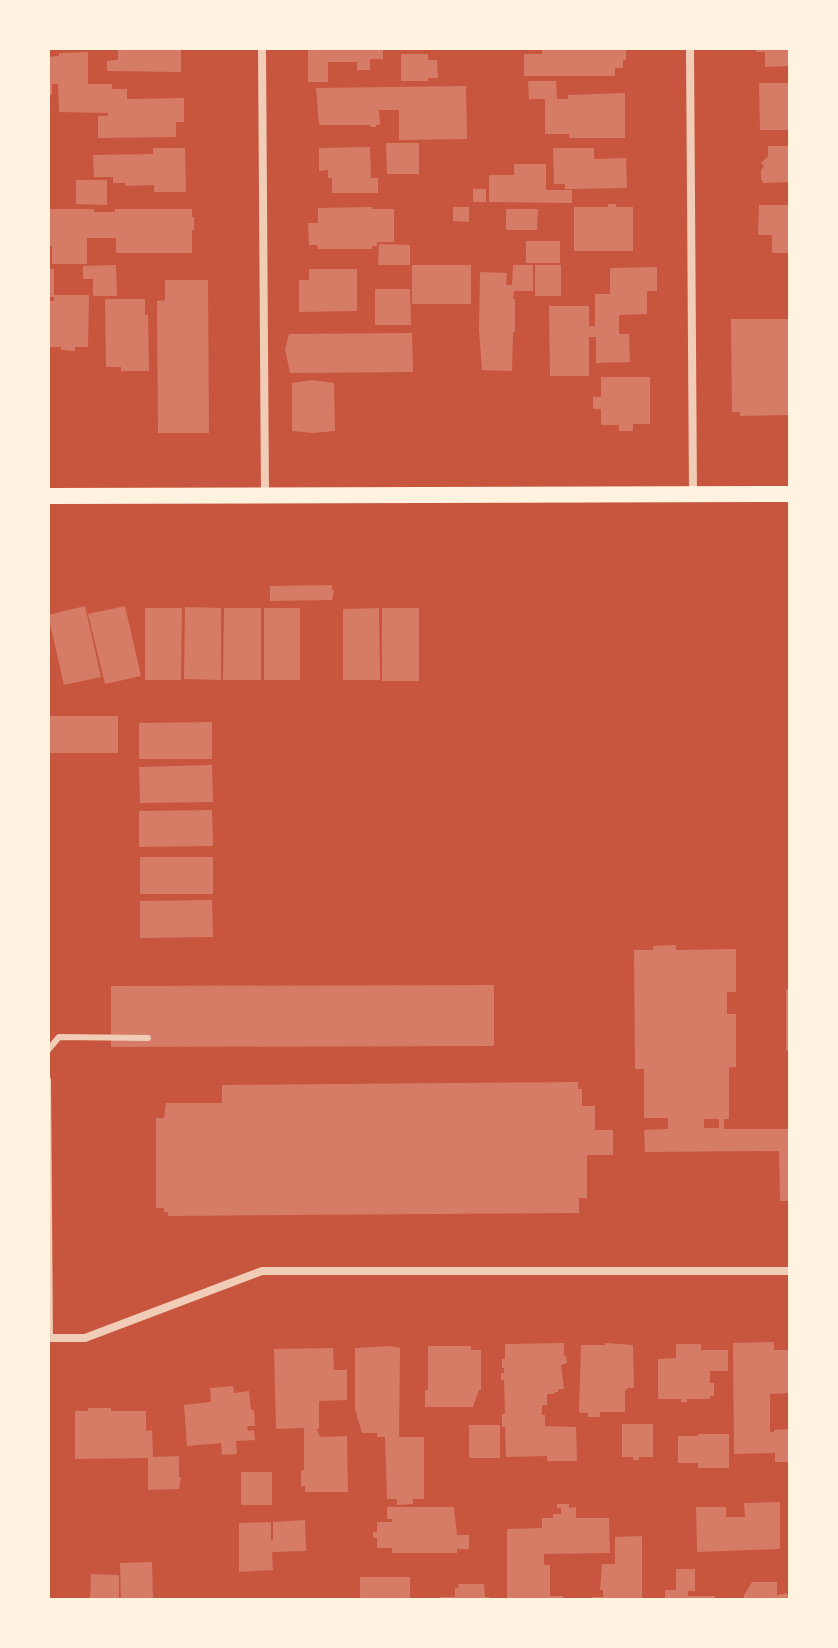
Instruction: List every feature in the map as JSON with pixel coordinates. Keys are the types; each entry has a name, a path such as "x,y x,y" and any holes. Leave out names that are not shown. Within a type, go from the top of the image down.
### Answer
{"main road":[{"path":"48,496 790,494"}],"street":[{"path":"262,48 265,495"},
{"path":"690,48 693,494"},
{"path":"49,1338 85,1338 262,1271 790,1271"}],"lane":[{"path":"48,1050 59,1037 148,1038"},
{"path":"48,1080 49,1338"}],"building":[{"path":"118,48 181,48 181,72 107,71 107,61 118,60"},
{"path":"308,48 383,48 383,59 370,59 370,70 357,70 357,62 328,62 328,82 308,82"},
{"path":"542,48 626,48 626,60 623,60 623,68 615,68 615,76 524,76 524,54 542,54"},
{"path":"756,48 790,48 790,66 765,67 765,52 756,52"},
{"path":"88,52 88,84 112,84 112,89 127,89 127,99 184,98 184,122 176,122 176,137 98,138 98,116 108,116 108,113 59,112 58,84 52,84 52,95 48,95 48,57 59,56 59,53"},
{"path":"401,54 428,54 428,60 437,60 438,78 401,81"},
{"path":"528,81 556,81 557,99 568,99 568,95 625,93 625,138 569,138 569,134 545,134 545,99 529,99"},
{"path":"759,83 790,83 790,130 760,130"},
{"path":"466,86 467,139 399,140 399,110 379,110 380,125 376,127 319,125 316,88"},
{"path":"386,143 419,143 419,174 387,174"},
{"path":"768,146 790,146 790,182 763,183 761,170 764,166 761,163 768,158"},
{"path":"370,147 371,178 378,178 378,193 332,193 332,178 328,178 328,170 319,171 319,148"},
{"path":"153,148 185,148 186,192 154,192 154,185 125,186 125,183 113,183 113,177 94,177 93,155 153,154"},
{"path":"553,148 594,148 594,159 626,158 627,188 565,189 565,184 554,184"},
{"path":"514,164 546,164 546,190 572,190 572,203 489,202 489,175 514,175"},
{"path":"76,180 107,180 107,205 76,204"},
{"path":"473,189 486,189 486,202 473,202"},
{"path":"608,204 633,207 633,251 574,251 574,207 608,207"},
{"path":"759,205 790,205 790,253 772,253 772,235 758,235"},
{"path":"453,207 469,207 469,222 453,221"},
{"path":"318,208 394,209 394,242 377,242 372,249 318,249 317,245 309,245 308,223 318,223"},
{"path":"48,209 115,212 115,209 192,209 192,253 116,253 116,238 87,238 87,264 52,264 52,246 48,246"},
{"path":"506,209 538,209 537,230 506,230"},
{"path":"526,241 560,241 560,263 526,263"},
{"path":"379,244 410,245 410,265 378,265"},
{"path":"116,265 117,296 93,296 93,279 83,279 83,266"},
{"path":"412,265 471,265 471,304 412,304"},
{"path":"513,265 533,265 533,291 514,291 512,371 482,370 480,272 507,273 506,285 512,285"},
{"path":"535,265 561,265 561,296 535,296"},
{"path":"657,267 657,291 647,291 647,314 619,315 619,334 629,334 630,362 596,363 596,337 589,337 589,376 550,376 549,306 589,306 589,326 595,326 595,294 610,294 610,268"},
{"path":"48,269 54,269 54,295 89,295 88,347 75,347 75,351 48,347 48,311 54,297 48,297"},
{"path":"309,269 357,269 357,311 299,312 299,280 309,280"},
{"path":"165,280 208,280 209,433 158,433 157,301 165,300"},
{"path":"375,289 410,289 411,325 375,325"},
{"path":"105,299 145,299 149,371 121,371 121,367 106,367"},
{"path":"731,319 790,319 788,415 740,416 740,412 732,412"},
{"path":"412,333 413,372 290,373 285,349 289,334"},
{"path":"601,377 650,377 650,424 633,424 633,431 619,431 619,425 601,425 601,409 593,409 593,397 601,397"},
{"path":"312,380 334,383 335,431 292,431 292,383"},
{"path":"332,585 332,600 270,601 270,586"},
{"path":"85,606 101,677 64,685 48,615"},
{"path":"125,606 141,676 105,684 88,614"},
{"path":"185,607 221,608 221,680 184,679"},
{"path":"145,608 182,608 181,680 145,680"},
{"path":"224,608 261,608 261,680 223,680"},
{"path":"264,608 300,608 300,680 264,680"},
{"path":"379,608 380,680 343,680 343,609"},
{"path":"382,608 419,608 419,681 382,681"},
{"path":"48,716 118,716 118,753 48,753"},
{"path":"212,722 212,759 139,759 139,723"},
{"path":"212,765 213,802 140,803 139,767"},
{"path":"212,810 213,846 139,847 139,811"},
{"path":"140,857 213,857 213,894 140,894"},
{"path":"212,900 213,937 140,938 140,901"},
{"path":"676,945 676,950 736,949 736,992 727,992 727,1014 736,1014 736,1067 729,1067 729,1119 724,1119 724,1129 790,1129 790,1201 780,1201 779,1151 645,1152 644,1130 668,1129 668,1118 644,1118 644,1069 635,1069 634,950 653,950 653,946","holes":["704,1119 719,1119 719,1128 704,1128"]},
{"path":"494,985 494,1046 111,1047 111,986"},
{"path":"786,989 790,989 790,1051 786,1051"},
{"path":"578,1082 578,1089 582,1089 582,1106 595,1106 595,1130 613,1130 613,1155 587,1155 587,1198 579,1198 579,1213 168,1216 164,1208 156,1208 156,1118 164,1118 166,1103 222,1103 222,1085"},
{"path":"774,1342 774,1350 790,1350 790,1393 770,1394 770,1432 790,1429 790,1462 775,1462 775,1453 734,1454 733,1343"},
{"path":"564,1343 567,1363 561,1365 564,1389 547,1394 547,1405 542,1405 542,1415 545,1415 545,1426 576,1427 577,1461 547,1461 547,1456 506,1457 505,1427 502,1427 502,1414 505,1414 504,1380 501,1380 505,1344"},
{"path":"676,1344 701,1344 701,1350 728,1350 728,1371 710,1371 714,1396 710,1399 681,1402 681,1399 658,1399 658,1359 676,1358"},
{"path":"581,1345 633,1345 634,1388 625,1390 625,1412 600,1412 600,1417 588,1417 588,1413 579,1411"},
{"path":"428,1346 471,1346 471,1350 481,1350 481,1390 473,1407 425,1407"},
{"path":"333,1348 334,1370 347,1370 347,1400 319,1401 317,1429 320,1437 347,1436 348,1492 305,1492 305,1486 301,1486 304,1428 276,1429 274,1349"},
{"path":"355,1348 400,1348 399,1437 424,1437 424,1499 413,1499 413,1504 397,1505 397,1499 387,1499 385,1437 377,1437 377,1433 362,1433 355,1409"},
{"path":"233,1386 234,1393 249,1391 255,1426 247,1426 248,1431 254,1430 255,1440 236,1441 237,1454 222,1455 221,1443 187,1446 184,1405 211,1402 210,1388"},
{"path":"88,1408 146,1411 146,1431 152,1430 153,1457 179,1456 179,1489 148,1490 148,1458 75,1459 75,1411 88,1411"},
{"path":"622,1424 653,1424 653,1457 633,1460 633,1457 622,1457"},
{"path":"469,1425 500,1425 500,1458 469,1458"},
{"path":"729,1434 729,1468 698,1468 698,1463 678,1463 678,1436"},
{"path":"241,1472 272,1472 272,1505 241,1505"},
{"path":"780,1502 780,1549 697,1552 696,1507 726,1507 726,1517 745,1517 744,1503"},
{"path":"557,1504 576,1507 576,1518 609,1518 610,1553 544,1554 544,1565 550,1565 550,1596 563,1596 564,1600 507,1600 507,1529 542,1528 542,1518 561,1514"},
{"path":"387,1507 454,1507 457,1535 469,1535 469,1549 457,1549 457,1553 392,1553 392,1548 377,1548 377,1538 373,1538 373,1532 377,1532 377,1522 392,1522 392,1519 387,1519"},
{"path":"305,1520 306,1551 272,1552 273,1570 239,1572 239,1523 271,1522 271,1541 273,1522"},
{"path":"642,1536 642,1600 592,1600 592,1597 603,1597 603,1590 600,1590 602,1564 615,1564 615,1537"},
{"path":"152,1562 153,1600 121,1600 120,1563"},
{"path":"676,1569 695,1569 695,1591 688,1591 688,1596 715,1596 715,1600 665,1600 665,1590 676,1590"},
{"path":"91,1574 119,1575 119,1600 90,1600"},
{"path":"360,1577 410,1577 410,1600 360,1600"},
{"path":"752,1582 777,1582 777,1595 787,1593 790,1600 744,1600"},
{"path":"458,1584 484,1584 485,1597 490,1600 440,1600 440,1597 455,1597"}]}
